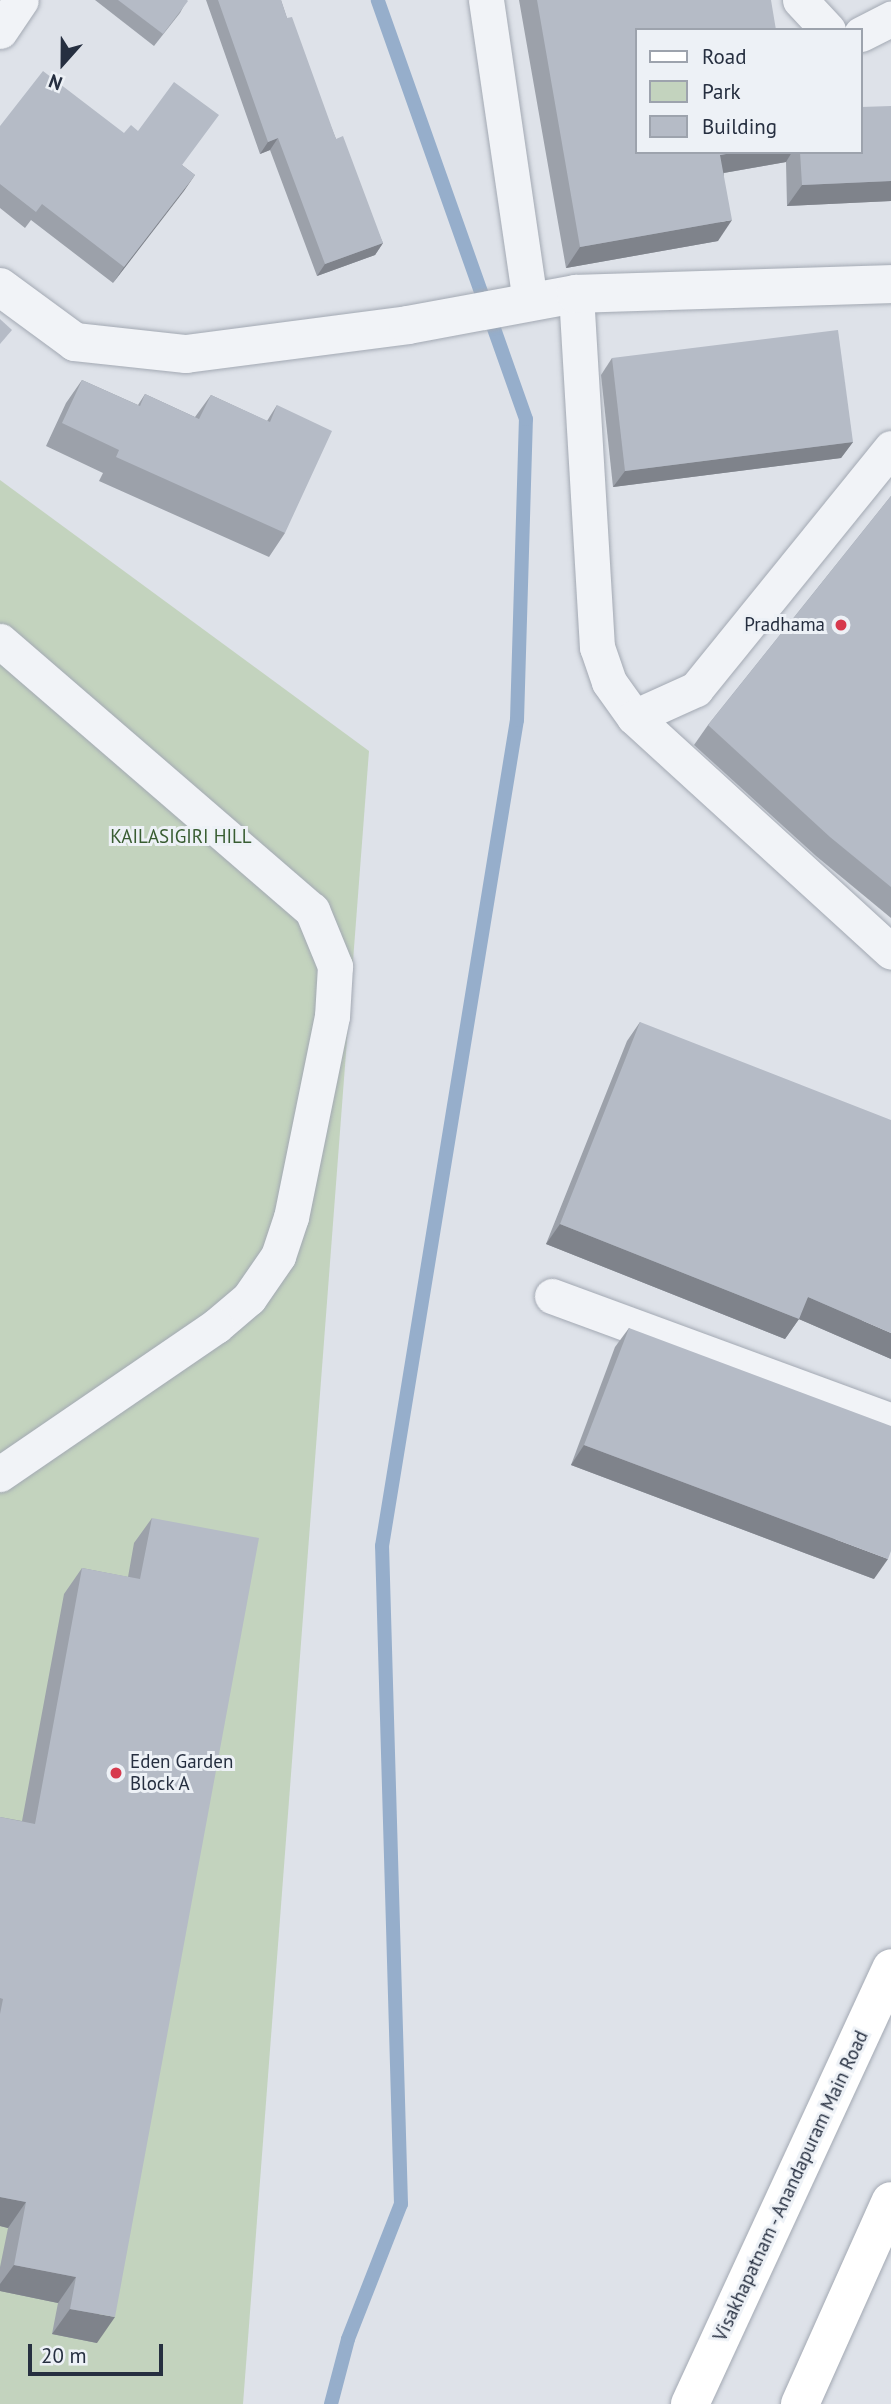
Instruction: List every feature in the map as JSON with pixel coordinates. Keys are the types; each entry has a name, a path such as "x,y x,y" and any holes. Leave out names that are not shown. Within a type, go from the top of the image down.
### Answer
{"main road":[{"name":"Visakhapatnam - Anandapuram Main Road","path":"690,2404 891,1968"},
{"path":"800,2404 891,2201"}],"street":[{"path":"0,31 21,0"},
{"path":"486,0 516,303"},
{"path":"800,0 826,28"},
{"path":"863,33 891,19"},
{"path":"0,287 75,342 186,354 408,325 576,294 891,284"},
{"path":"576,294 597,648 609,682 634,717 891,952"},
{"path":"634,717 666,706 705,680 891,448"},
{"path":"0,641 312,910 335,966 329,1030 291,1217 278,1256 248,1298 216,1326 0,1474"},
{"path":"552,1296 891,1421"}],"green space":[{"name":"KAILASIGIRI HILL","path":"0,480 369,751 243,2404 0,2404"}],"building":[{"path":"118,0 187,0 188,1 163,34"},
{"path":"218,0 281,0 287,18 292,17 336,139 343,136 383,243 325,264 278,138 268,142"},
{"path":"537,0 771,0 776,28 636,28 636,154 726,154 720,155 732,220 580,247"},
{"path":"43,71 124,133 131,125 138,131 174,82 219,115 182,165 195,175 124,267 42,204 36,212 0,184 0,126"},
{"path":"891,106 891,181 802,185 800,154 863,154 863,107"},
{"path":"0,319 12,330 0,344"},
{"path":"838,330 853,442 625,471 612,358"},
{"path":"82,380 140,406 145,394 199,419 211,395 270,422 277,405 332,431 285,533 116,457 119,450 62,423"},
{"name":"Pradhama","path":"891,496 891,887 830,837 708,725"},
{"path":"640,1022 891,1120 891,1333 808,1297 799,1319 560,1224"},
{"path":"629,1328 891,1426 891,1551 888,1559 584,1445"},
{"name":"Eden Garden Block A","path":"152,1518 259,1538 115,2317 70,2309 76,2277 14,2265 26,2202 0,2197 0,2014 3,1999 0,1998 0,1817 35,1824 82,1568 140,1579"}],"waterway":[{"path":"331,2404 348,2339 401,2204 382,1546 517,720 526,419 378,0"}],"place":[{"name":"Pradhama","path":"841,625"},
{"name":"Eden Garden Block A","path":"116,1773"}]}
